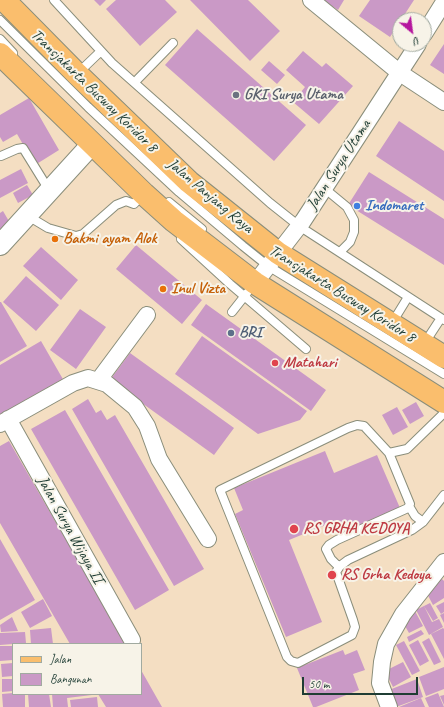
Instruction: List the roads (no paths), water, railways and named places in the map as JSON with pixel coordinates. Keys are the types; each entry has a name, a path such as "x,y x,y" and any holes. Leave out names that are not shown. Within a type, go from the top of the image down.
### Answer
{"main road":[{"name":"Jalan Panjang Raya","path":"4,0 77,74 189,182 261,275 392,323 444,357"},
{"name":"Jalan Panjang Raya","path":"8,55 92,144 152,194 174,221 261,275 444,402"}],"street":[{"path":"310,0 400,73 444,102"},
{"path":"432,21 444,2"},
{"name":"Jalan Surya Utama","path":"261,275 299,226 413,52"},
{"path":"0,245 92,144"},
{"path":"98,381 147,315"},
{"path":"4,421 72,383 88,378 107,384 135,407 147,426 159,459 208,539"},
{"name":"Jalan Surya Wijaya II","path":"4,421 132,640"},
{"path":"389,707 380,683 382,662 386,644 403,614 444,562"}],"lane":[{"path":"54,0 112,63 270,203 299,226 442,319 424,344"},
{"name":"Transjakarta Busway Koridor 8","path":"0,20 179,192 261,275 444,374"},
{"name":"Transjakarta Busway Koridor 8","path":"0,39 8,55"},
{"path":"135,82 172,43"},
{"path":"77,74 101,51"},
{"path":"1,156 23,148 49,191"},
{"path":"324,188 347,207 354,220 354,232 350,242 340,252"},
{"path":"28,216 48,228 76,236 83,234 116,205 126,201 134,204 152,194 211,236"},
{"path":"172,231 261,275 306,349"},
{"path":"232,312 261,275"},
{"path":"392,323 408,297"},
{"path":"389,453 407,449 444,413"},
{"path":"423,522 415,516 409,506 410,504 389,453 364,426 357,425 220,490 288,657 291,661 298,663 352,634 355,627 336,572 340,566 348,560 412,530 423,522 444,495"},
{"path":"340,566 336,564 326,549 328,545 409,506"}],"place":[{"name":"GKI Surya Utama","path":"236,95"},
{"name":"Indomaret","path":"357,206"},
{"name":"Bakmi ayam Alok","path":"55,239"},
{"name":"Inul Vizta","path":"163,289"},
{"name":"BRI","path":"231,333"},
{"name":"Matahari","path":"275,363"},
{"name":"RS GRHA KEDOYA","path":"294,529"},
{"name":"RS Grha Kedoya","path":"332,575"}]}
